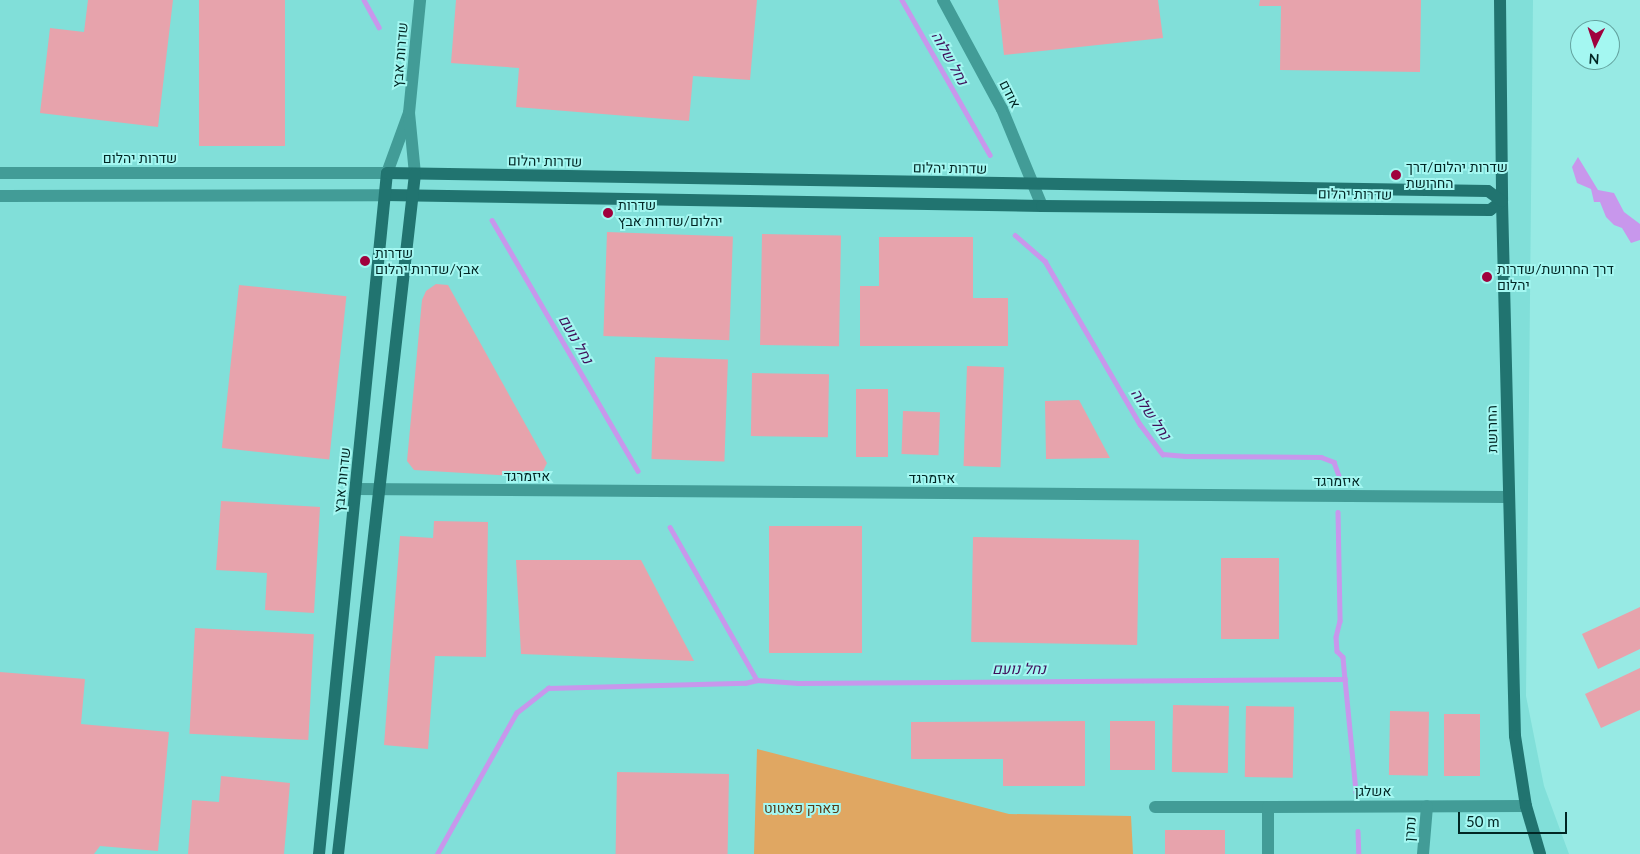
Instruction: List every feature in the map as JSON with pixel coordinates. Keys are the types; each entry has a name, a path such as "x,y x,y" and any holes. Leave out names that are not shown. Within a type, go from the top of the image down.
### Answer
{"street":[{"name":"שדרות אבץ","path":"338,854 412,196 414,174 410,113 420,0"},
{"name":"אודם","path":"943,0 1002,109 1042,206"},
{"name":"החרושת","path":"1500,0 1508,497 1515,736 1526,806 1540,854"},
{"name":"שדרות אבץ","path":"319,854 387,173 410,113"},
{"name":"שדרות יהלום","path":"0,173 387,173 1488,191 1502,201 1490,210 1042,206 385,195 0,196"},
{"name":"איזמרגד","path":"356,490 1508,497"},
{"name":"נתרן","path":"1423,854 1427,806"},
{"name":"אשלגן","path":"1156,807 1526,806"},
{"path":"1268,807 1268,854"}],"shaded area":[{"path":"0,0 1533,0 1526,696 1544,786 1569,854 0,854"},
{"path":"1578,157 1598,190 1614,193 1624,212 1640,224 1640,240 1631,243 1622,228 1614,225 1606,217 1600,202 1594,202 1591,189 1577,183 1572,167"}],"green space":[{"name":"פארק פאטוט","path":"757,749 1009,814 1131,816 1133,854 754,854"}],"building":[{"path":"88,0 173,0 158,127 40,113 50,28 84,32"},
{"path":"199,0 285,0 285,146 199,146"},
{"path":"456,0 757,0 750,80 693,76 689,121 516,107 519,68 451,63"},
{"path":"998,0 1158,0 1163,38 1004,55"},
{"path":"1260,0 1421,0 1420,72 1280,70 1281,6 1259,6"},
{"path":"607,232 733,236 729,340 603,336"},
{"path":"762,234 841,235 839,346 760,345"},
{"path":"879,237 973,237 973,298 1008,298 1008,346 860,346 860,286 879,286"},
{"path":"436,284 448,285 547,463 541,475 529,477 414,470 407,461 422,300 426,291"},
{"path":"239,285 346,296 329,459 222,448"},
{"path":"655,357 728,360 724,461 651,459"},
{"path":"967,366 1004,367 1000,467 964,466"},
{"path":"752,373 829,374 828,437 751,436"},
{"path":"856,389 888,389 888,457 856,457"},
{"path":"1079,400 1110,458 1046,459 1045,401"},
{"path":"903,411 940,412 938,455 901,454"},
{"path":"221,501 320,507 314,613 265,610 267,573 216,570"},
{"path":"434,521 488,522 486,657 435,656 428,749 384,745 400,536 433,538"},
{"path":"769,526 862,526 862,653 769,653"},
{"path":"973,537 1139,540 1137,645 971,642"},
{"path":"1221,558 1279,558 1279,639 1221,639"},
{"path":"516,560 641,560 694,661 521,654"},
{"path":"1640,607 1640,649 1598,669 1582,634"},
{"path":"195,628 314,634 308,740 189,734"},
{"path":"1640,668 1640,710 1601,728 1585,694"},
{"path":"0,672 85,679 81,724 169,732 158,851 100,846 94,854 0,854"},
{"path":"1173,705 1229,706 1228,773 1172,772"},
{"path":"1246,706 1294,707 1293,778 1245,777"},
{"path":"1390,711 1429,712 1428,776 1389,775"},
{"path":"1444,714 1480,714 1480,776 1444,776"},
{"path":"1085,721 1085,786 1003,786 1003,759 911,759 911,722"},
{"path":"1110,721 1155,721 1155,770 1110,770"},
{"path":"617,772 729,774 728,854 616,854"},
{"path":"221,776 290,783 284,854 188,854 192,800 219,802"},
{"path":"1165,830 1225,830 1225,854 1165,854"}],"waterway":[{"name":"נחל נועם","path":"364,0 379,27"},
{"name":"נחל שלוה","path":"902,0 990,155"},
{"name":"נחל נועם","path":"492,220 638,471"},
{"name":"נחל שלוה","path":"1015,235 1045,261 1140,424 1163,454 1185,456 1321,457 1334,462 1339,476"},
{"name":"נחל שלוה","path":"1338,512 1340,621 1336,637 1337,651 1343,657 1345,679"},
{"name":"נחל נועם","path":"670,527 757,680 798,683 1345,679 1356,792"},
{"path":"437,854 516,713 548,688 745,683 757,680"},
{"name":"נחל נועם","path":"1358,831 1359,854"}],"place":[{"name":"שדרות יהלום/דרך החרושת","path":"1396,175"},
{"name":"שדרות יהלום/שדרות אבץ","path":"608,213"},
{"name":"שדרות אבץ/שדרות יהלום","path":"365,261"},
{"name":"דרך החרושת/שדרות יהלום","path":"1487,277"}]}
